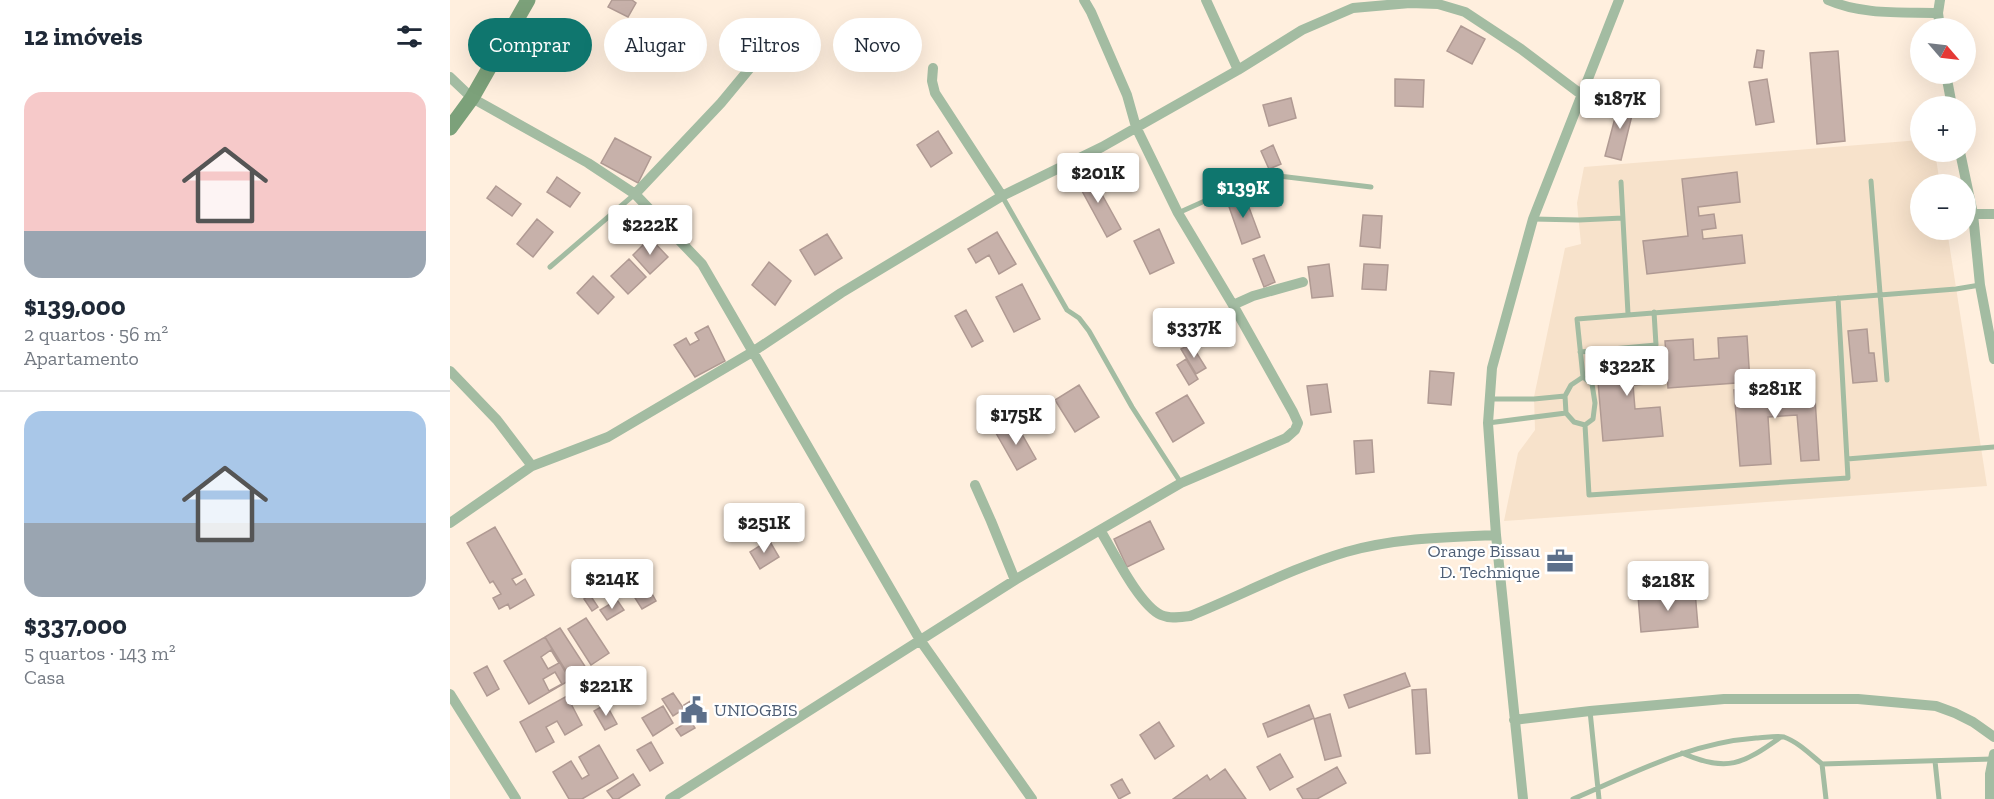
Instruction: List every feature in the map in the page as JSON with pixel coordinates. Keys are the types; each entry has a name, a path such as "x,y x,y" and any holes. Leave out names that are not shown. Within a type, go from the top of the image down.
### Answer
{"street":[{"path":"450,128 472,98 528,0"},
{"path":"670,799 1015,580 1181,483 1286,438 1295,430 1298,423 1233,305 1178,213 1136,127 1127,95 1084,0"},
{"path":"1206,0 1238,70"},
{"path":"1523,799 1496,535 1488,423 1492,369 1533,219 1619,0"},
{"path":"1828,0 1860,10 1938,13"},
{"path":"1939,18 1940,0"},
{"path":"450,523 532,466 608,437 754,351 841,293 1002,196 1102,147 1238,70 1302,30 1353,8 1410,3 1438,4 1466,12 1582,95"},
{"path":"933,68 932,81 935,93 1002,196"},
{"path":"635,194 721,103 747,72"},
{"path":"450,76 472,98 588,163 635,194 702,264 920,639 1032,799"},
{"path":"1976,214 1994,214"},
{"path":"1975,240 1980,285 1994,359"},
{"path":"1233,305 1253,296 1303,282"},
{"path":"450,371 497,420 532,466"},
{"path":"975,485 1015,580"},
{"path":"1100,530 1148,605 1161,615 1174,617 1190,616 1315,563 1348,552 1389,543 1441,537 1496,535"},
{"path":"450,694 516,799"},
{"path":"1514,720 1724,699 1858,699 1936,706 1955,713 1994,737"},
{"path":"1990,799 1993,756"}],"lane":[{"path":"1178,213 1247,182 1280,176 1371,187"},
{"path":"1871,181 1887,380"},
{"path":"1621,182 1628,314"},
{"path":"550,267 635,194"},
{"path":"1002,196 1066,310 1079,318 1089,331 1132,407 1181,483"},
{"path":"1533,219 1623,218"},
{"path":"1583,377 1571,385 1565,396 1566,413 1574,423 1585,425 1593,419 1595,403 1592,384 1583,377 1578,319 1956,290 1980,285"},
{"path":"1585,425 1589,495 1848,478 1838,298"},
{"path":"1580,352 1656,345 1654,312"},
{"path":"1489,399 1565,396"},
{"path":"1488,423 1566,413"},
{"path":"1847,459 1994,447"},
{"path":"1590,711 1599,799"},
{"path":"1682,753 1713,764 1733,764 1748,759 1782,736"},
{"path":"1573,799 1641,768 1682,753 1729,741 1782,736 1805,750 1821,764 1826,799"},
{"path":"1821,764 1935,761 1993,756"},
{"path":"1935,761 1939,799"}],"shaded area":[{"path":"1910,141 1910,162 1937,162 1938,174 1910,174 1910,240 1949,240 1987,486 1504,521 1518,453 1535,430 1534,397 1565,248 1581,244 1577,203 1584,167"}],"building":[{"path":"612,0 632,0 636,3 628,17 608,7"},
{"path":"1461,26 1485,39 1472,64 1447,51"},
{"path":"1757,50 1764,51 1762,68 1754,67"},
{"path":"1838,51 1845,141 1817,144 1810,53"},
{"path":"1395,79 1424,80 1423,107 1395,106"},
{"path":"1767,79 1774,122 1756,125 1749,82"},
{"path":"1291,98 1296,118 1269,126 1263,105"},
{"path":"1620,99 1635,103 1621,160 1605,156"},
{"path":"938,131 952,153 931,167 917,145"},
{"path":"615,138 651,157 638,183 601,163"},
{"path":"1273,145 1281,164 1269,169 1261,151"},
{"path":"1089,171 1121,229 1107,237 1075,178"},
{"path":"1737,172 1740,202 1698,207 1699,216 1714,214 1716,228 1702,230 1703,239 1742,235 1745,263 1647,274 1643,241 1688,236 1682,179"},
{"path":"557,177 580,193 570,207 547,192"},
{"path":"496,186 521,204 512,216 487,198"},
{"path":"1244,194 1260,237 1242,244 1227,201"},
{"path":"1363,215 1382,216 1380,248 1360,246"},
{"path":"537,219 553,232 533,257 517,244"},
{"path":"1159,229 1174,263 1150,274 1134,241"},
{"path":"997,232 1016,264 999,274 989,255 976,263 968,249"},
{"path":"827,234 842,258 815,275 800,250"},
{"path":"650,238 668,257 650,274 633,255"},
{"path":"1264,255 1275,282 1264,287 1253,259"},
{"path":"629,259 646,277 628,294 611,276"},
{"path":"769,262 791,281 775,305 752,285"},
{"path":"1329,264 1333,296 1312,298 1308,267"},
{"path":"1364,264 1388,265 1386,290 1362,289"},
{"path":"593,276 614,297 598,314 577,293"},
{"path":"1022,284 1040,319 1014,332 996,297"},
{"path":"966,310 983,341 972,347 955,316"},
{"path":"708,326 725,361 695,377 674,345 686,338 690,345 699,340 695,333"},
{"path":"1867,329 1869,353 1874,353 1877,381 1853,383 1848,331"},
{"path":"1747,336 1750,382 1668,388 1665,341 1693,339 1694,360 1719,358 1718,338"},
{"path":"1191,344 1206,368 1196,374 1181,349"},
{"path":"1657,353 1659,383 1633,385 1635,409 1660,407 1663,436 1603,441 1596,358"},
{"path":"1186,359 1198,379 1189,385 1177,365"},
{"path":"1430,371 1454,373 1451,405 1428,403"},
{"path":"1814,383 1819,460 1801,461 1797,415 1768,417 1771,464 1740,466 1734,390"},
{"path":"1327,384 1331,412 1311,415 1307,386"},
{"path":"1079,385 1099,417 1075,432 1055,400"},
{"path":"1187,395 1204,423 1173,442 1156,413"},
{"path":"1015,422 1036,459 1017,470 996,433"},
{"path":"1372,440 1374,472 1356,474 1354,441"},
{"path":"1150,521 1164,549 1127,567 1114,539"},
{"path":"495,527 522,574 512,579 516,585 525,579 534,595 510,609 508,604 499,609 493,598 501,594 493,581 490,583 467,543"},
{"path":"769,540 779,557 760,569 750,552"},
{"path":"645,581 656,601 642,609 630,590"},
{"path":"1695,591 1698,627 1641,632 1638,596"},
{"path":"590,595 598,607 592,611 584,599"},
{"path":"617,600 624,610 607,620 600,610"},
{"path":"586,618 609,653 591,665 568,629"},
{"path":"560,628 590,674 574,684 545,637"},
{"path":"545,637 570,680 529,704 504,661","holes":["551,650 559,663 548,669 541,657","555,672 562,684 549,691 543,679"]},
{"path":"487,666 499,689 487,696 474,673"},
{"path":"1405,673 1410,686 1349,708 1344,695"},
{"path":"1426,689 1430,753 1416,754 1412,690"},
{"path":"673,693 684,709 673,716 662,699"},
{"path":"567,696 582,725 565,735 557,721 546,727 554,742 536,752 520,722"},
{"path":"692,700 701,716 693,721 684,705"},
{"path":"606,704 617,724 605,730 594,711"},
{"path":"1309,705 1314,718 1268,737 1263,724"},
{"path":"663,706 673,723 653,736 642,718"},
{"path":"1330,714 1341,756 1325,760 1314,719"},
{"path":"690,720 695,728 681,736 676,729"},
{"path":"1159,722 1174,746 1155,759 1140,735"},
{"path":"651,742 663,763 650,771 637,750"},
{"path":"599,745 618,778 582,799 569,799 553,772 571,761 582,779 589,775 579,757"},
{"path":"1280,754 1293,777 1270,790 1257,767"},
{"path":"1337,767 1346,783 1317,799 1303,799 1297,789"},
{"path":"1225,769 1246,799 1173,799 1207,775 1210,780"},
{"path":"633,774 640,785 618,799 613,799 607,791"},
{"path":"1122,779 1130,793 1119,799 1111,785"}],"place":[{"name":"Orange Bissau D. Technique","path":"1560,561"},
{"name":"UNIOGBIS","path":"694,710"}]}
